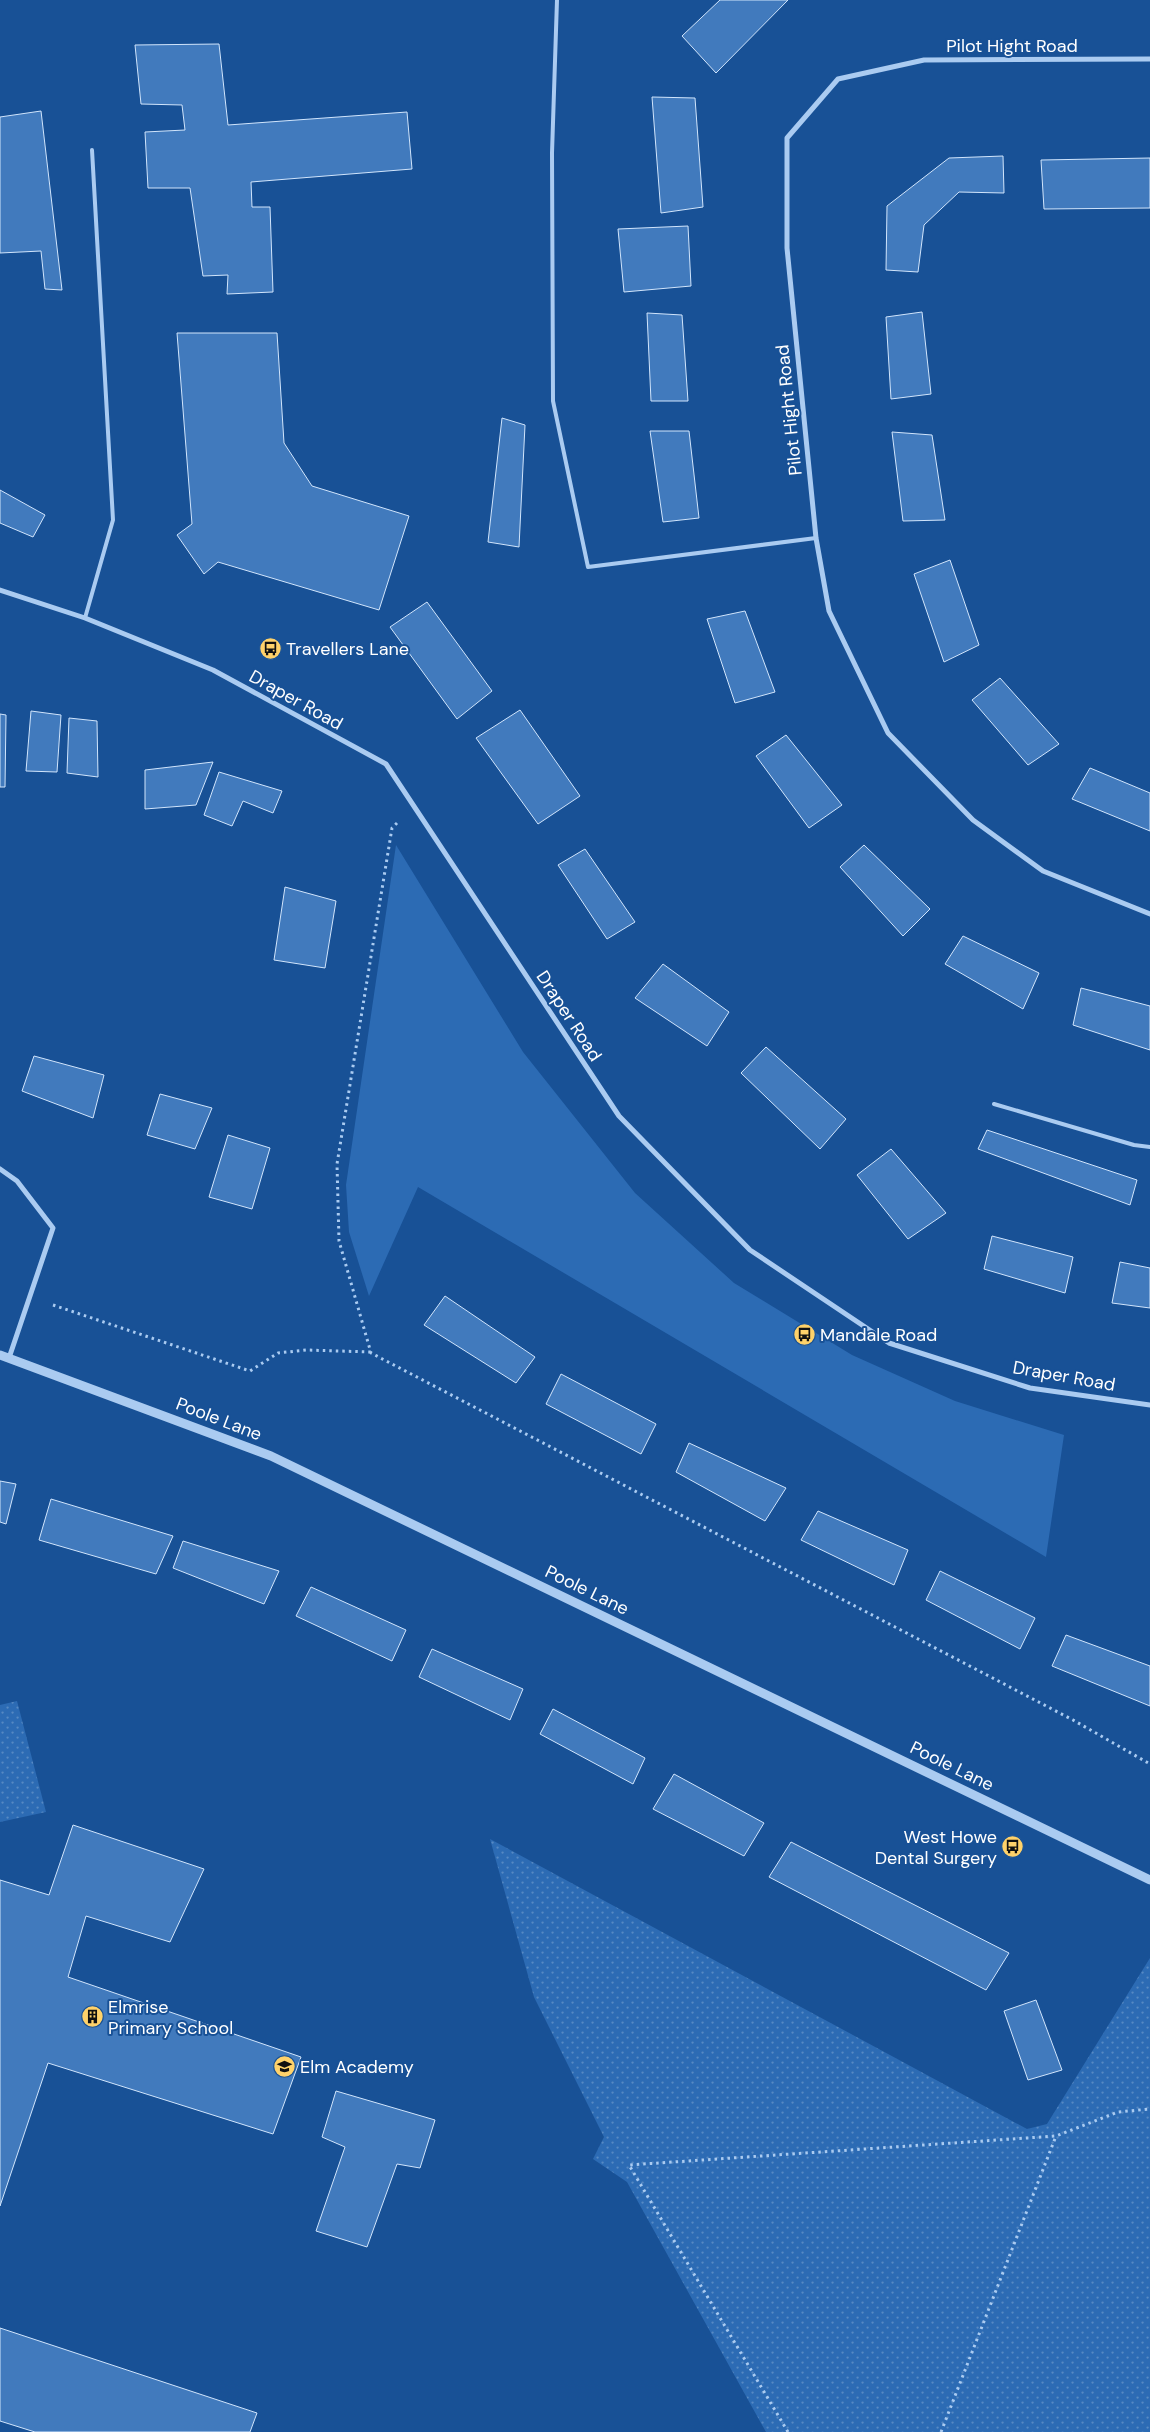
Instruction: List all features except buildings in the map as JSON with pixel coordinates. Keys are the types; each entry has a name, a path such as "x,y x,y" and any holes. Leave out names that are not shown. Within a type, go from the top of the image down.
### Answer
{"street":[{"name":"Pilot Hight Road","path":"1150,59 934,60 914,62 838,79 787,138 787,248 816,538 830,610 888,733 973,820 1042,871 1150,914"},
{"name":"Draper Road","path":"0,590 85,618 214,670 386,764 619,1116 750,1250 889,1343 1030,1388 1150,1404"},
{"path":"0,1169 17,1181 53,1228 30,1297 4,1357"},
{"name":"Poole Lane","path":"4,1357 271,1456 1150,1880"}],"lane":[{"path":"557,0 552,153 553,401 588,567 816,538"},
{"path":"85,618 113,520 92,150"},
{"path":"994,1104 1134,1145 1150,1147"}],"path":[{"path":"371,1352 339,1241 337,1164 392,828 414,808"},
{"path":"30,1297 250,1371 278,1353 306,1350 371,1352 1055,1711 1150,1764"},
{"path":"788,2432 629,2165 1056,2136 1118,2112 1150,2108"},
{"path":"941,2432 1056,2136"}],"shaded area":[{"path":"396,845 523,1052 635,1193 734,1283 852,1355 955,1401 1064,1435 1046,1557 418,1187 369,1296 349,1232 346,1185"},
{"path":"17,1701 46,1812 0,1822 0,1705"},
{"path":"490,1839 1027,2129 1047,2124 1150,1958 1150,2432 766,2432 627,2182 593,2159 604,2137 534,1997"}],"place":[{"name":"Travellers Lane","path":"270,649"},
{"name":"Mandale Road","path":"804,1335"},
{"name":"West Howe Dental Surgery","path":"1013,1847"},
{"name":"Elmrise Primary School","path":"92,2017"},
{"name":"Elm Academy","path":"284,2067"}]}
